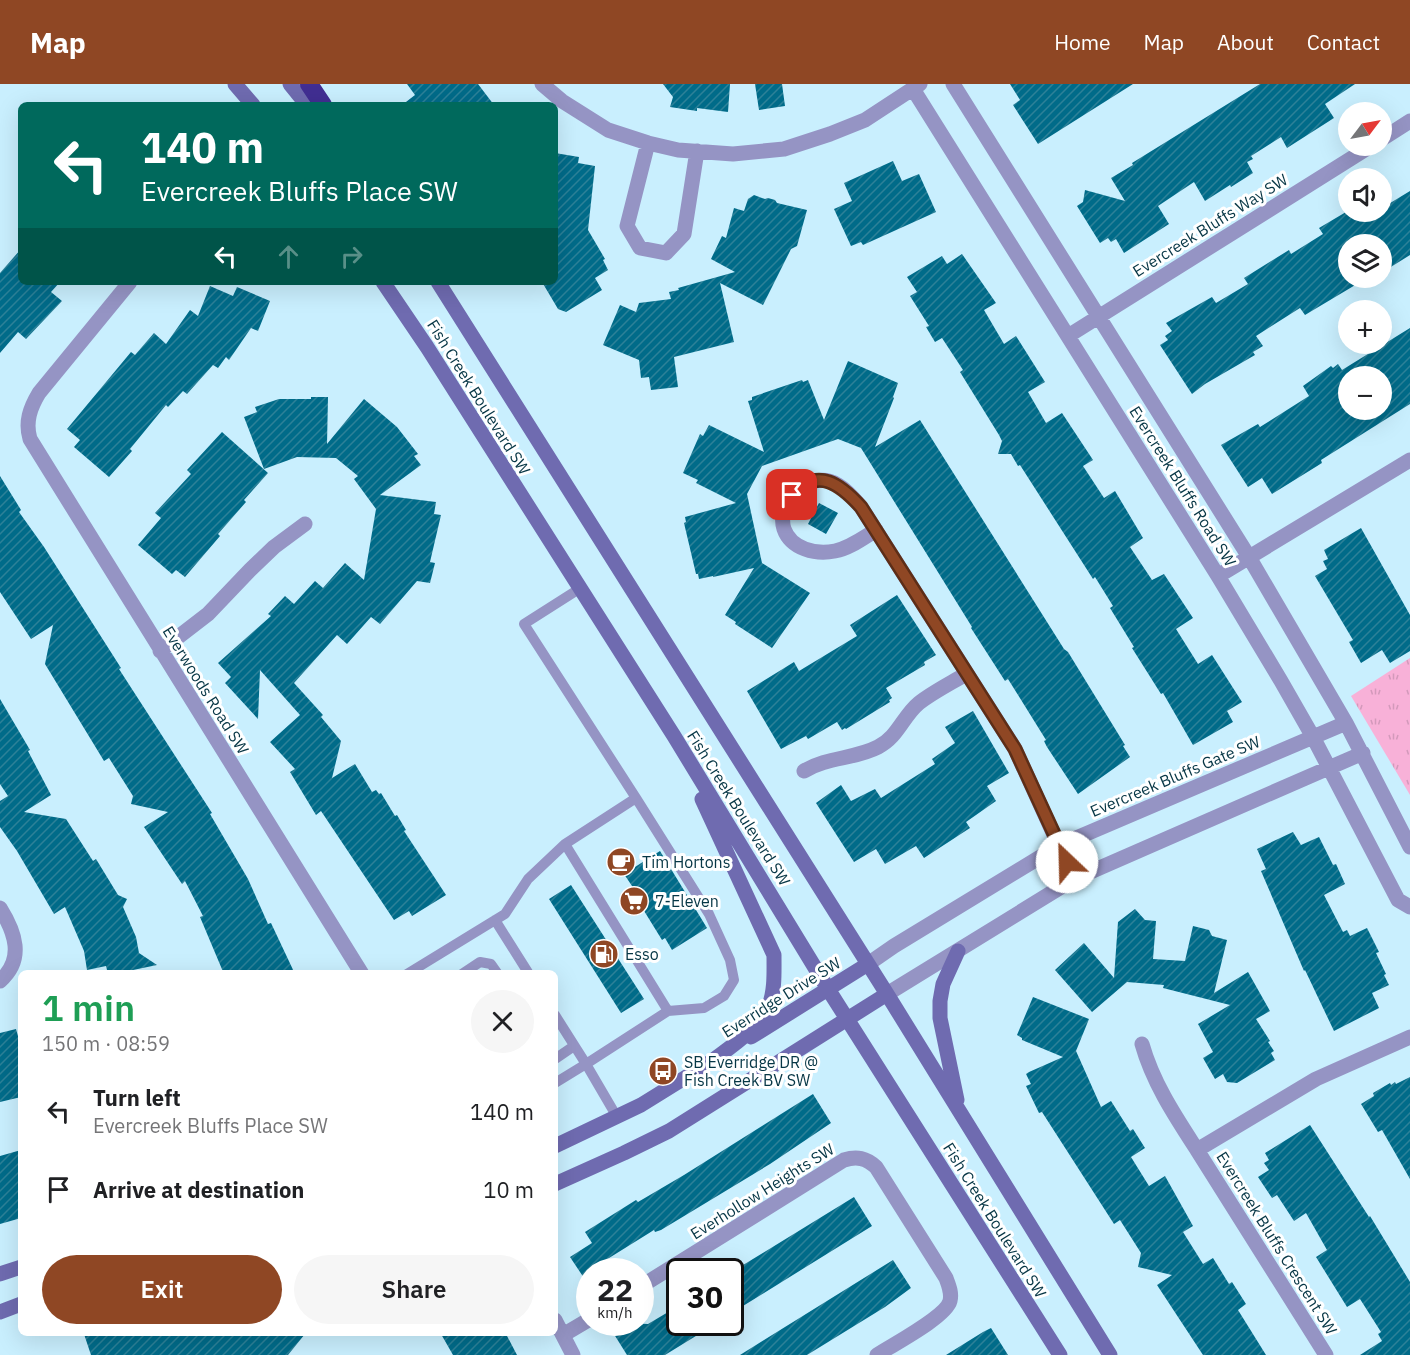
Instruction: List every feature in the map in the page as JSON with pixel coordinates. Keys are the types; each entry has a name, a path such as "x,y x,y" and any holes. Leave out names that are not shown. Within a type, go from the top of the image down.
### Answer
{"highway":[{"path":"309,84 321,102"}],"main road":[{"path":"235,84 250,102"},
{"path":"290,84 305,102"},
{"name":"Fish Creek Boulevard SW","path":"385,285 674,736 828,989 1060,1355"},
{"name":"Fish Creek Boulevard SW","path":"440,285 887,994 1110,1355"},
{"path":"674,736 774,956 775,980 769,1008 753,1028 712,1061"},
{"path":"957,951 943,984 940,1018 948,1049 958,1109"},
{"name":"Everridge Drive SW","path":"558,1145 675,1086 868,964"},
{"path":"558,1183 669,1131 887,994"},
{"path":"0,1274 18,1268"},
{"path":"0,1311 18,1305"}],"street":[{"path":"542,84 562,101 608,130 678,150 733,154 784,149 830,134 865,120 917,87"},
{"name":"Evercreek Bluffs Road SW","path":"953,84 1249,557 1363,753 1410,848"},
{"name":"Evercreek Bluffs Road SW","path":"917,87 1068,336 1218,576 1313,737 1398,900 1410,908"},
{"path":"1392,133 1410,121"},
{"path":"648,143 627,226 640,248 649,250 666,253 684,234 697,152"},
{"name":"Evercreek Bluffs Way SW","path":"1068,336 1355,156"},
{"name":"Everwoods Road SW","path":"128,285 39,393 32,405 27,424 30,440 359,970"},
{"path":"1218,576 1410,460"},
{"path":"876,530 844,548 818,552 804,549 793,542 784,529 783,519 786,507 797,489 813,481 826,480 839,485 861,507 876,530 966,674 1015,749 1074,879"},
{"path":"160,651 208,614 250,570 305,524"},
{"path":"804,771 816,764 879,747 898,731 912,710 920,703 966,674"},
{"name":"Evercreek Bluffs Gate SW","path":"868,964 1060,845 1346,723"},
{"path":"887,994 1074,879 1363,753"},
{"path":"0,908 14,934 16,945 11,967 0,981"},
{"name":"Evercreek Bluffs Crescent SW","path":"1197,1150 1316,1079 1410,1037"},
{"name":"Evercreek Bluffs Crescent SW","path":"1142,1044 1149,1069 1162,1095 1326,1355"},
{"name":"Everhollow Heights SW","path":"654,1278 844,1160 861,1158 869,1160 876,1167 946,1278 951,1300 942,1314 876,1355"},
{"path":"558,1326 573,1355"},
{"path":"563,1335 576,1327"}],"lane":[{"path":"558,1081 668,1011 704,1008 724,996 734,980 730,960 709,914 524,624 579,589"},
{"path":"414,970 505,914 528,879 565,844 636,798"},
{"path":"565,844 668,1011"},
{"path":"495,920 526,970"},
{"path":"468,970 480,962 491,964 495,970"},
{"path":"558,1020 617,1117"},
{"path":"558,1057 574,1046"}],"green space":[{"path":"1410,658 1410,795 1351,696"}],"building":[{"path":"407,84 478,84 492,102 406,102 415,95"},
{"path":"663,84 730,84 728,112 670,107 673,97"},
{"path":"755,84 782,84 785,106 759,110"},
{"path":"1010,84 1133,84 1038,144 1013,105 1020,100"},
{"path":"1260,84 1355,84 1325,104 1334,118 1287,148 1281,137 1251,156 1253,159 1247,162 1253,173 1231,187 1230,185 1205,201 1194,182 1158,206 1169,224 1124,253 1116,239 1111,242 1108,238 1100,243 1077,206 1083,202 1085,190 1125,201 1111,178"},
{"path":"558,154 579,157 578,163 595,166 588,230 605,259 603,260 608,270 595,278 602,290 566,312 558,309 544,285 558,285"},
{"path":"893,161 902,181 919,174 936,212 863,245 861,242 851,246 834,209 852,201 844,183"},
{"path":"1410,191 1410,255 1392,266 1392,234 1338,234 1338,288 1350,288 1305,315 1300,308 1256,336 1263,346 1253,352 1255,355 1192,394 1160,345 1168,340 1165,336 1172,331 1166,323 1212,297 1216,303 1248,284 1244,278 1289,250 1291,254 1323,234 1319,228 1338,217 1338,222 1392,222 1392,202"},
{"path":"754,195 807,210 797,246 791,249 763,305 720,283 734,342 674,357 678,387 651,390 649,377 641,378 639,360 603,345 620,305 636,312 639,303 671,299 669,292 679,290 678,288 735,272 711,259 722,236 726,238 734,208 744,211 748,199"},
{"path":"18,252 18,285 57,285 51,292 62,301 26,339 18,332 0,353 0,273"},
{"path":"962,254 996,303 984,310 1004,344 1016,336 1045,382 1028,392 1046,423 1062,413 1093,460 1083,466 1104,498 1115,491 1143,538 1130,547 1152,580 1164,574 1193,618 1176,629 1198,664 1212,655 1242,702 1227,711 1233,722 1193,745 1163,693 1161,694 1132,648 1134,647 1110,608 1113,606 1095,577 1093,579 1020,465 1018,466 1011,454 998,454 1002,441 960,372 963,370 942,338 935,342 926,327 929,326 910,296 917,292 907,277 942,256 947,264"},
{"path":"210,286 233,296 237,287 270,301 258,331 251,328 229,360 226,357 218,368 213,365 187,394 183,391 168,407 166,405 130,449 132,451 109,477 74,447 80,440 67,429 131,352 135,355 154,333 166,344 190,310 198,316"},
{"path":"1410,328 1410,404 1392,415 1392,366 1348,366 1368,354 1392,354 1392,339"},
{"path":"848,361 898,383 875,447 920,420 1125,745 1123,746 1130,757 1078,794 1047,747 1044,741 1046,740 1008,679 1005,681 971,628 861,448 838,439 762,466 747,494 762,563 810,593 772,648 725,615 754,568 699,579 696,574 684,523 686,522 685,517 736,503 696,483 698,480 683,473 700,434 703,436 709,425 764,452 748,401 752,400 752,397 808,380 824,420"},
{"path":"1338,364 1338,420 1385,420 1272,494 1262,478 1248,487 1221,445 1258,424 1260,427 1309,396 1303,386 1331,366 1333,368"},
{"path":"311,397 328,397 327,444 364,399 397,427 418,454 414,456 421,465 380,495 436,502 434,514 441,515 430,562 435,563 430,583 417,581 380,624 371,617 347,644 337,635 294,683 323,715 321,717 341,741 332,778 355,764 372,792 376,790 379,794 381,793 395,816 397,815 406,830 404,831 446,895 412,916 409,911 394,920 321,811 316,815 290,772 295,769 270,742 300,715 260,670 258,719 225,683 231,677 218,663 271,616 268,614 285,596 294,604 315,581 323,588 345,563 364,580 376,509 354,479 358,476 336,458 297,457 264,469 244,417 257,412 255,407 279,399 311,399"},
{"path":"222,432 268,473 244,500 246,502 218,534 220,536 185,577 176,570 172,574 138,545 161,518 155,513 191,474 187,470"},
{"path":"0,476 21,510 19,512 44,547 212,813 210,814 248,879 268,924 271,923 293,970 222,970 200,917 203,916 185,881 182,884 144,827 168,812 131,804 133,796 109,758 104,761 45,664 53,625 31,639 0,592"},
{"path":"819,503 838,513 826,534 808,524"},
{"path":"1361,528 1410,615 1410,651 1390,663 1382,650 1361,663 1349,642 1353,640 1315,576 1327,569 1323,561 1328,559 1324,550"},
{"path":"897,595 936,655 924,662 925,665 886,688 892,698 890,702 846,729 842,730 837,722 808,739 806,736 781,749 747,691 794,662 799,671 857,636 850,625"},
{"path":"0,699 30,750 28,751 51,795 24,812 66,819 93,861 96,859 118,895 127,899 123,907 136,937 139,953 157,965 133,970 107,970 106,966 87,970 84,951 65,907 54,914 0,827 0,801 8,796 0,784"},
{"path":"973,711 1009,773 987,786 996,801 966,822 970,828 924,858 916,846 885,864 876,849 854,862 816,803 841,785 851,801 875,789 881,798 935,764 932,759 955,743 945,727"},
{"path":"1293,832 1301,845 1319,837 1333,865 1336,864 1345,884 1324,895 1343,932 1347,930 1350,936 1367,928 1379,952 1376,953 1389,985 1372,993 1379,1008 1334,1031 1304,971 1261,871 1266,869 1257,849"},
{"path":"660,851 707,928 672,950 665,938 662,940 624,874"},
{"path":"571,885 644,999 621,1013 549,899"},
{"path":"1135,909 1145,920 1156,921 1153,959 1185,961 1193,926 1209,930 1212,936 1227,940 1214,993 1248,972 1270,1011 1256,1019 1270,1041 1268,1042 1274,1051 1271,1053 1275,1060 1237,1083 1227,1082 1223,1074 1215,1079 1203,1058 1213,1052 1198,1024 1230,1005 1163,988 1164,985 1127,982 1092,1012 1055,970 1084,943 1114,978 1118,922"},
{"path":"1033,997 1089,1019 1076,1051 1101,1107 1111,1101 1130,1131 1133,1129 1145,1148 1131,1157 1149,1186 1165,1176 1193,1226 1183,1232 1203,1264 1213,1258 1229,1284 1232,1282 1246,1304 1238,1310 1266,1355 1203,1355 1157,1285 1172,1275 1138,1267 1141,1253 1120,1220 1114,1224 1042,1112 1039,1113 1026,1086 1031,1084 1026,1074 1063,1057 1022,1040 1017,1035"},
{"path":"16,1029 18,1098 0,1102 0,1033"},
{"path":"1410,1077 1410,1179 1382,1130 1378,1132 1361,1104 1374,1096 1373,1093 1390,1083 1391,1085 1395,1082 1396,1084"},
{"path":"813,1094 831,1123 770,1164 661,1230 655,1232 654,1230 609,1258 576,1258 576,1266 570,1257 592,1243 585,1232 636,1200 638,1202"},
{"path":"1310,1125 1410,1282 1410,1355 1360,1355 1382,1341 1378,1334 1381,1332 1360,1299 1347,1307 1316,1257 1327,1250 1306,1213 1294,1221 1277,1195 1272,1198 1258,1177 1269,1170 1264,1163 1269,1160 1265,1153"},
{"path":"18,1151 18,1219 0,1224 0,1156"},
{"path":"854,1197 872,1226 744,1305 744,1264"},
{"path":"893,1260 911,1288 885,1307 807,1355 740,1355"},
{"path":"666,1313 666,1336 696,1336 665,1355 627,1355 615,1336 654,1336 654,1320"},
{"path":"991,1328 1008,1355 946,1355 983,1332"},
{"path":"85,1336 303,1336 288,1355 91,1355"},
{"path":"442,1336 507,1336 517,1355 453,1355"}],"place":[{"name":"Tim Hortons","path":"621,862"},
{"name":"7-Eleven","path":"634,901"},
{"name":"Esso","path":"604,954"},
{"name":"SB Everridge DR @ Fish Creek BV SW","path":"663,1071"}],"route":[{"path":"792,495 804,484 826,480 839,485 861,507 1015,749 1067,862"}]}
